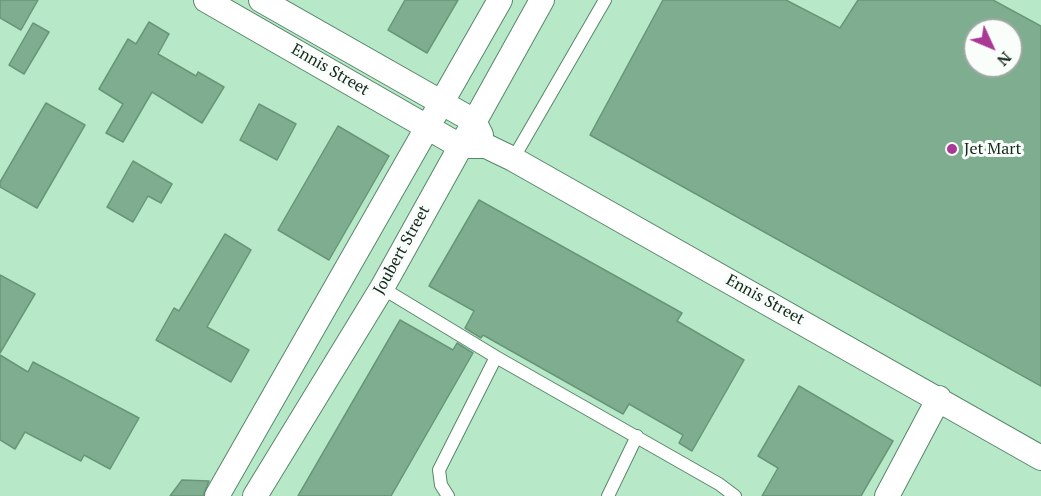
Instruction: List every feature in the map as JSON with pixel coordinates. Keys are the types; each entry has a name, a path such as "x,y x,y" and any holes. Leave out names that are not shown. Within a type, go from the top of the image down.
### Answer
{"street":[{"name":"Ennis Street","path":"207,0 460,146 486,146 513,159 939,398 1041,458"},
{"name":"Ennis Street","path":"261,0 474,121"},
{"path":"217,496 500,0"},
{"name":"Joubert Street","path":"255,496 382,288 542,0"},
{"path":"474,121 486,146"},
{"path":"887,496 939,398"}],"lane":[{"path":"513,159 604,0"},
{"path":"382,288 496,357 719,484 735,496"},
{"path":"448,496 441,485 439,470 496,357"},
{"path":"608,496 637,436"}],"building":[{"path":"0,0 38,0 21,30 0,18"},
{"path":"405,0 458,0 427,53 388,30"},
{"path":"663,0 786,0 840,28 858,0 993,0 1041,26 1041,386 590,135"},
{"path":"149,22 169,34 158,54 196,76 198,72 224,87 202,123 152,92 123,142 106,133 123,104 99,89 128,39 136,44"},
{"path":"33,23 49,32 24,74 9,65"},
{"path":"46,103 85,125 37,208 0,187 0,182"},
{"path":"259,104 296,124 277,160 240,140"},
{"path":"338,126 389,156 329,260 278,230"},
{"path":"133,161 172,184 161,203 148,196 133,222 107,207"},
{"path":"479,200 682,313 677,321 744,360 692,451 679,443 683,435 629,404 623,414 483,335 481,338 465,328 474,311 429,286"},
{"path":"225,234 251,250 207,327 249,350 231,382 156,340 174,308 179,311"},
{"path":"0,275 35,294 0,353"},
{"path":"400,320 453,350 457,343 473,353 391,496 298,496"},
{"path":"0,355 28,372 33,362 139,418 110,469 84,455 81,461 25,432 15,449 0,440"},
{"path":"799,386 893,441 861,496 762,496 778,468 758,456"},
{"path":"182,480 209,481 203,496 170,496"}],"place":[{"name":"Jet Mart","path":"952,149"}]}
